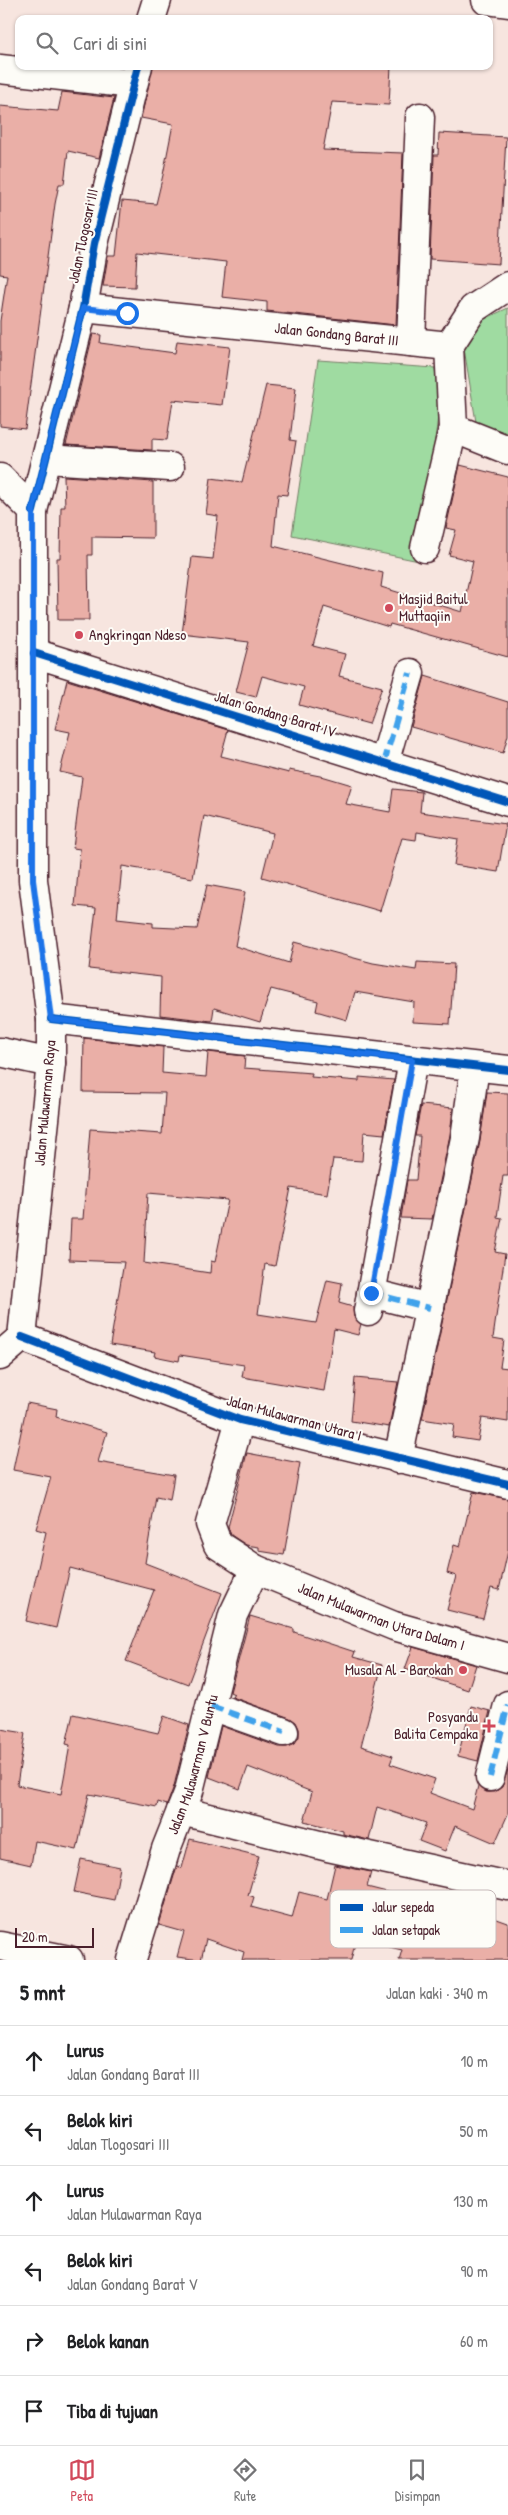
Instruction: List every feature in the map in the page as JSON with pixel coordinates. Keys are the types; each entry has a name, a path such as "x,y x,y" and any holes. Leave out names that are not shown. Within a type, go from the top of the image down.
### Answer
{"street":[{"path":"152,15 157,0"},
{"path":"486,0 508,3"},
{"path":"0,69 15,70"},
{"path":"23,70 136,75"},
{"name":"Jalan Tlogosari III","path":"33,510 83,308 94,244 136,75"},
{"path":"411,342 420,117"},
{"path":"425,548 453,428 449,346 473,309 508,286"},
{"name":"Jalan Gondang Barat III","path":"83,308 449,346"},
{"path":"453,428 508,450"},
{"path":"46,459 170,467"},
{"path":"0,478 33,510"},
{"name":"Jalan Mulawarman Raya","path":"22,1337 51,1063 51,1019 33,880 33,510"},
{"name":"Jalan Gondang Barat IV","path":"34,653 508,802"},
{"path":"384,763 410,672"},
{"path":"51,1019 508,1070"},
{"path":"0,1052 51,1063"},
{"path":"412,1060 370,1302 430,1308"},
{"path":"398,1459 465,1138 475,1066"},
{"path":"0,1356 22,1337"},
{"name":"Jalan Mulawarman Utara I","path":"22,1337 240,1420 508,1484"},
{"name":"Jalan Mulawarman Utara Dalam I","path":"240,1420 210,1524 218,1545 256,1569 394,1626 508,1658"},
{"name":"Jalan Mulawarman V Buntu","path":"132,1960 166,1849 189,1791 233,1615 256,1569"},
{"path":"490,1777 508,1705"},
{"path":"211,1706 284,1732"},
{"path":"181,1811 328,1847 508,1886"},
{"path":"0,1946 69,1960"}],"green space":[{"path":"508,308 508,434 477,428 461,330"},
{"path":"318,360 435,368 439,409 419,561 292,535"}],"building":[{"path":"152,70 391,70 389,105 332,102 323,150 403,153 396,325 267,311 267,302 222,297 226,262 137,252 135,287 103,286 108,256 116,256 122,201 156,204 163,175 173,124 141,118"},
{"path":"62,92 114,98 99,158 68,151 64,184 59,184 55,204 25,429 0,426 0,321 7,275 0,274 0,106 58,111"},
{"path":"439,133 506,137 499,264 430,259 434,155 438,155"},
{"path":"93,334 101,335 100,343 175,353 177,341 230,347 222,405 173,400 167,440 152,439 152,450 66,445"},
{"path":"266,385 296,388 290,440 296,441 287,495 278,494 273,546 383,573 381,587 462,612 473,561 449,555 456,530 446,528 460,465 508,477 508,657 390,624 389,627 324,607 313,646 345,654 339,676 382,687 369,724 299,705 304,687 262,676 256,697 236,692 249,642 182,634 192,557 213,559 218,516 206,514 211,478 242,482"},
{"path":"64,476 153,482 153,538 92,537 92,555 88,555 89,620 58,620 57,558 60,558 61,507 65,507"},
{"path":"425,676 508,702 508,735 503,753 411,727"},
{"path":"67,680 228,730 221,756 289,773 289,770 325,777 352,785 346,804 390,812 393,789 422,792 420,812 506,824 498,872 454,865 458,839 417,832 416,840 402,838 380,911 262,877 273,833 204,816 193,878 122,866 117,919 153,923 153,927 197,929 207,885 245,892 235,946 289,963 294,942 373,963 416,970 417,962 454,964 450,1024 413,1022 414,1002 355,992 347,1020 316,1011 318,1001 271,989 260,1022 214,1008 212,1021 160,1015 161,977 89,969 96,908 75,906 80,849 73,848 82,777 60,772 70,732 55,729"},
{"path":"84,1038 163,1047 162,1073 206,1077 208,1052 245,1056 244,1068 312,1073 311,1077 359,1081 359,1077 394,1080 384,1134 364,1132 362,1161 333,1159 327,1194 291,1188 275,1266 265,1264 258,1314 316,1323 327,1280 342,1283 339,1303 353,1307 354,1317 361,1324 358,1335 334,1329 324,1391 242,1377 244,1365 180,1355 179,1361 154,1356 155,1352 110,1345 124,1262 69,1260 71,1219 83,1219 90,1129 162,1134 165,1093 83,1092","holes":["148,1193 228,1200 215,1262 211,1261 210,1273 144,1263"]},
{"path":"487,1092 508,1093 508,1176 503,1176 497,1217 502,1218 495,1252 505,1254 493,1338 504,1340 500,1367 508,1368 508,1422 482,1418 478,1441 452,1437 454,1424 422,1419 480,1141"},
{"path":"421,1105 453,1108 450,1135 432,1219 401,1218 407,1180 416,1180 420,1136 415,1136"},
{"path":"355,1378 398,1382 389,1427 351,1421"},
{"path":"27,1403 57,1409 56,1417 107,1432 98,1462 174,1475 170,1500 156,1497 145,1563 222,1593 188,1684 126,1661 154,1590 70,1568 56,1628 26,1621 46,1532 36,1529 51,1477 13,1470"},
{"path":"247,1453 300,1463 284,1555 259,1551 259,1547 246,1545 231,1535 228,1527"},
{"path":"473,1492 508,1499 508,1551 499,1590 491,1588 483,1619 447,1610 456,1576 447,1573 454,1545 460,1547"},
{"path":"250,1616 294,1629 294,1632 355,1652 353,1657 382,1665 361,1746 393,1756 390,1764 435,1779 430,1793 472,1809 478,1786 486,1792 495,1792 502,1787 508,1769 508,1814 495,1843 455,1826 445,1851 419,1841 426,1823 377,1807 369,1840 343,1834 343,1831 304,1821 312,1792 248,1767 240,1789 209,1777 221,1726 279,1747 287,1747 294,1744 299,1737 299,1729 296,1722 290,1718 232,1697 234,1694 230,1692"},
{"path":"413,1647 476,1665 468,1690 405,1669"},
{"path":"471,1706 490,1711 478,1761 458,1756"},
{"path":"73,1714 158,1733 164,1716 189,1725 174,1786 167,1805 158,1802 157,1807 89,1794 77,1850 35,1841 31,1865 0,1858 0,1729 25,1733 17,1785 61,1794 70,1745 66,1744"},
{"path":"190,1839 259,1856 248,1895 254,1897 251,1907 292,1918 299,1892 327,1899 335,1865 371,1872 367,1887 379,1890 330,1890 330,1948 354,1948 351,1960 242,1960 244,1952 206,1939 201,1960 177,1957 184,1932 159,1925 177,1866 182,1868"},
{"path":"81,1859 120,1867 114,1900 74,1892"},
{"path":"496,1919 508,1923 508,1960 399,1960 402,1950 394,1948 496,1948"}],"marked path":[{"path":"384,763 410,673"},
{"path":"371,1293 430,1308"},
{"path":"490,1777 508,1705"},
{"path":"211,1706 284,1732"}],"cycle path":[{"path":"33,511 83,308 94,244 137,70"},
{"path":"34,653 508,802"},
{"path":"51,1019 508,1070"},
{"path":"22,1337 240,1420 508,1484"}],"place":[{"name":"Masjid Baitul Muttaqiin","path":"389,608"},
{"name":"Angkringan Ndeso","path":"79,635"},
{"name":"Musala Al - Barokah","path":"463,1670"},
{"name":"Posyandu Balita Cempaka","path":"489,1726"}],"route":[{"path":"127,313 83,308 33,510 33,880 51,1019 412,1060 371,1293"}]}
